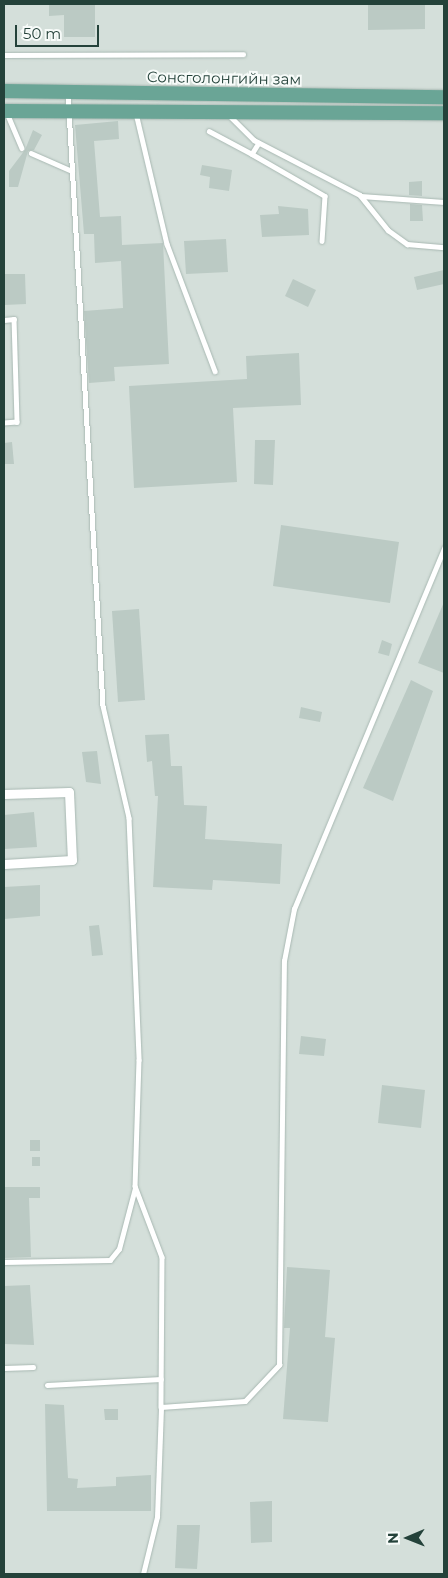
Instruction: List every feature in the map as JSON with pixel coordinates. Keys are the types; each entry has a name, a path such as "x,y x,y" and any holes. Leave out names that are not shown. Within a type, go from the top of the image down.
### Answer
{"main road":[{"name":"Сонсголонгийн зам","path":"4,92 444,97"},
{"path":"5,111 444,113"}],"street":[{"path":"4,794 68,792 72,860 4,864"}],"lane":[{"path":"4,55 243,54"},
{"path":"4,1262 110,1260 119,1249 135,1186 140,1060 128,818 103,706 68,92"},
{"path":"5,111 22,148"},
{"path":"225,111 259,143 360,196 388,230 407,244 444,247"},
{"path":"136,112 168,244 215,371"},
{"path":"209,131 325,196 322,241"},
{"path":"252,154 259,143"},
{"path":"31,154 72,170"},
{"path":"360,196 444,202"},
{"path":"4,320 14,319 17,422 4,423"},
{"path":"161,1407 245,1401 279,1365 284,961 294,909 444,548"},
{"path":"135,1186 162,1258 161,1407 156,1517 143,1574"},
{"path":"4,1368 32,1367"},
{"path":"47,1384 161,1379"}],"shaded area":[{"path":"4,4 444,4 444,1574 4,1574"}],"building":[{"path":"49,4 95,4 95,37 64,37 64,15 49,16"},
{"path":"368,4 425,4 425,29 368,30"},
{"path":"118,121 119,139 94,141 100,217 121,216 122,245 163,243 169,364 114,367 115,381 89,383 84,311 123,308 121,261 95,263 94,234 84,234 75,125"},
{"path":"33,130 42,135 34,150 28,151 18,187 9,187 9,171 25,150"},
{"path":"202,165 232,170 229,191 209,188 210,177 200,175"},
{"path":"422,181 422,196 409,195 409,182"},
{"path":"410,204 422,205 423,221 410,221"},
{"path":"278,206 308,209 309,235 262,237 260,215 279,214"},
{"path":"226,239 228,272 186,274 184,241"},
{"path":"444,270 444,284 417,290 414,277"},
{"path":"4,274 25,274 26,304 4,305"},
{"path":"293,279 316,290 308,307 285,296"},
{"path":"299,353 301,405 233,408 237,482 134,488 129,386 247,379 246,356"},
{"path":"255,440 275,440 273,485 254,484"},
{"path":"12,442 14,464 4,464 4,443"},
{"path":"281,525 399,542 390,603 273,586"},
{"path":"444,602 444,673 418,663"},
{"path":"139,609 145,700 118,702 112,611"},
{"path":"382,640 392,644 389,656 378,653"},
{"path":"411,680 433,691 393,801 363,788"},
{"path":"301,707 322,712 320,722 299,718"},
{"path":"169,734 171,766 182,766 184,805 207,806 205,839 282,844 280,884 213,880 212,890 153,887 158,796 155,796 152,761 147,762 145,735"},
{"path":"97,751 101,784 86,782 82,752"},
{"path":"34,812 37,847 4,849 4,815"},
{"path":"40,885 40,916 4,919 4,887"},
{"path":"99,925 103,955 92,956 89,926"},
{"path":"301,1036 326,1039 324,1056 299,1054"},
{"path":"382,1085 425,1090 421,1128 378,1123"},
{"path":"30,1140 40,1140 40,1151 30,1151"},
{"path":"32,1157 40,1157 40,1166 32,1166"},
{"path":"5,1187 40,1187 40,1198 29,1198 31,1257 4,1258"},
{"path":"287,1267 330,1270 325,1337 335,1338 328,1422 283,1419 290,1328 284,1328"},
{"path":"30,1285 34,1345 4,1344 4,1286"},
{"path":"45,1404 64,1405 68,1478 78,1479 77,1488 116,1486 116,1477 151,1475 151,1511 47,1511"},
{"path":"104,1409 118,1409 118,1420 105,1420"},
{"path":"272,1501 272,1542 251,1543 250,1502"},
{"path":"177,1525 200,1525 197,1569 175,1568"}]}
